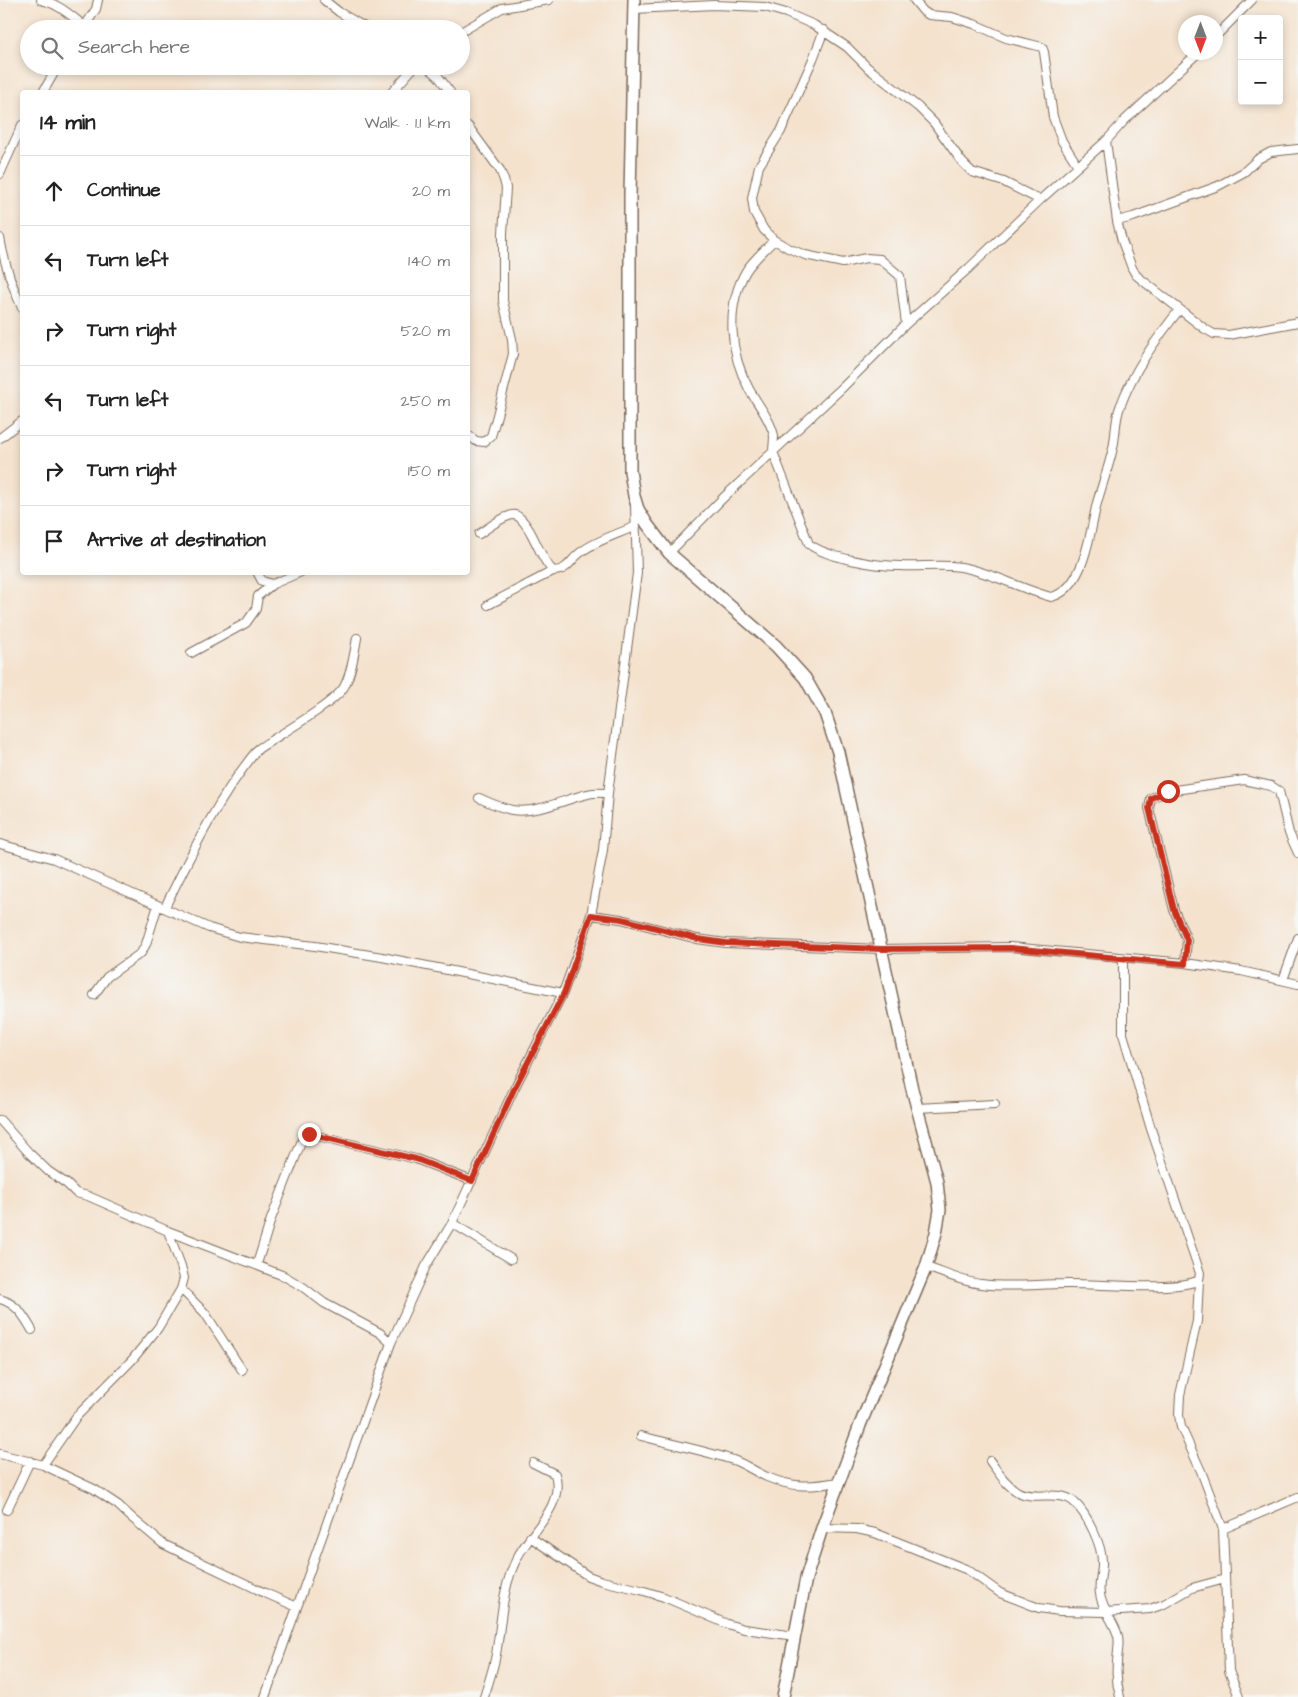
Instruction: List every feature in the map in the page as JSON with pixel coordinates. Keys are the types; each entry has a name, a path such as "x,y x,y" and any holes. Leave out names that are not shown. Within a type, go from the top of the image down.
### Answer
{"main road":[{"path":"634,4 630,196 630,463 634,496 638,510 669,553 776,646 805,678 825,713 838,752 917,1108 937,1182 940,1210 936,1233 926,1267 838,1482 822,1528 806,1578 783,1697"}],"street":[{"path":"41,0 47,1 62,10 74,20"},
{"path":"89,20 96,9 98,0"},
{"path":"324,0 353,20"},
{"path":"470,27 502,8 528,1 549,0"},
{"path":"914,0 929,15 960,19 1006,38 1042,47 1053,117 1062,141 1078,166"},
{"path":"1223,29 1252,0"},
{"path":"634,4 766,4 824,30 847,47 868,68 918,107 934,123 962,162 972,172 1004,182 1040,200"},
{"path":"824,30 781,132 759,166 752,198 754,212 764,230 774,240 805,255 843,263 866,258 880,259 900,276 906,324"},
{"path":"669,553 723,498 843,387 906,324 1106,141 1125,120 1190,60"},
{"path":"44,90 53,75"},
{"path":"394,90 407,75"},
{"path":"437,75 448,90"},
{"path":"470,129 500,170 506,188 503,232 503,301 513,348 505,387 488,440 484,442 476,441 470,436"},
{"path":"0,174 20,130"},
{"path":"1106,141 1117,221 1128,260 1136,275 1205,329 1223,336 1298,322"},
{"path":"1117,221 1133,218 1218,186 1244,172 1258,159 1270,152 1298,149"},
{"path":"0,238 2,250 20,303"},
{"path":"774,240 746,272 732,312 733,338 739,364 747,386 770,426 774,437 773,452 809,544 816,550 851,560 899,566 960,567 984,572 1051,597 1059,595 1069,587 1080,568 1087,548 1112,449 1119,409 1125,394 1146,353 1179,310"},
{"path":"0,438 20,423"},
{"path":"265,1697 391,1343 426,1266 452,1223 515,1087 564,993 591,915 602,850 637,573 634,496"},
{"path":"479,534 509,516 516,515 520,517 547,565 552,570"},
{"path":"488,605 552,570 560,570 567,567 580,553 590,546 636,526"},
{"path":"259,575 262,581 273,584"},
{"path":"191,652 246,623 256,609 258,596 273,584 294,575"},
{"path":"94,995 107,977 140,952 146,944 161,906 200,836 220,802 258,749 328,703 343,689 349,675 357,638"},
{"path":"1185,964 1187,940 1174,910 1149,808 1151,798 1168,791 1244,780 1271,786 1279,791 1290,833 1298,853"},
{"path":"479,798 513,810 528,810 591,793 608,793"},
{"path":"0,844 54,859 209,928 240,937 315,946 382,957 564,993"},
{"path":"591,915 622,919 698,939 726,943 882,949 1010,948 1241,970 1298,984"},
{"path":"1283,980 1298,938"},
{"path":"1123,959 1123,1034 1151,1129 1199,1268 1197,1321 1180,1395 1179,1415 1181,1427 1201,1471 1223,1529 1229,1671 1239,1697"},
{"path":"917,1108 995,1104"},
{"path":"0,1120 28,1153 76,1193 88,1196 168,1231 284,1276 303,1287 324,1304 380,1333 391,1343"},
{"path":"257,1264 271,1219 304,1135 317,1135 416,1159 472,1181"},
{"path":"452,1223 511,1259"},
{"path":"42,1465 82,1411 132,1360 158,1328 181,1289 184,1278 168,1231"},
{"path":"926,1267 980,1284 1164,1286 1199,1280"},
{"path":"181,1289 205,1313 242,1370"},
{"path":"0,1300 14,1305 21,1311 32,1330"},
{"path":"640,1436 734,1461 766,1477 786,1484 802,1487 838,1482"},
{"path":"0,1454 42,1465 106,1496 163,1544 297,1607"},
{"path":"7,1510 30,1461"},
{"path":"990,1461 1009,1485 1020,1493 1032,1496 1065,1498 1074,1502 1095,1534 1103,1562 1099,1591 1102,1604 1116,1630 1118,1638 1116,1665 1120,1697"},
{"path":"484,1697 495,1656 499,1619 508,1580 517,1558 547,1515 556,1497 558,1483 555,1474 549,1469 533,1463"},
{"path":"1223,1529 1298,1497"},
{"path":"822,1528 857,1528 884,1536 968,1570 1000,1593 1039,1608 1059,1611 1106,1612 1150,1609 1164,1604 1192,1588 1224,1579"},
{"path":"530,1537 588,1576 664,1597 726,1624 744,1629 794,1636"}],"route":[{"path":"309,1134 416,1159 472,1181 515,1087 564,993 591,915 622,919 698,939 726,943 882,949 1010,948 1185,964 1187,940 1174,910 1149,808 1151,798 1168,791"}]}
